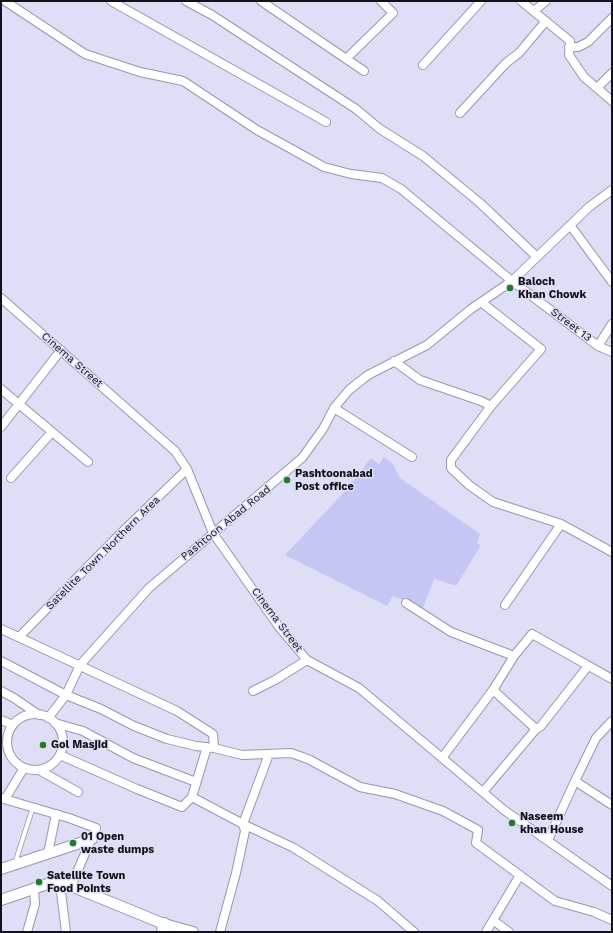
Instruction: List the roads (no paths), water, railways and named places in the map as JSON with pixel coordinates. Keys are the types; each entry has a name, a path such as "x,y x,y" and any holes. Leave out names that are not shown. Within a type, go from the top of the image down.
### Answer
{"street":[{"name":"Street 13","path":"4,1 85,54 140,72 183,81 257,130 324,167 351,174 382,178 401,189 512,281 598,346 612,352"},
{"path":"111,1 326,122"},
{"path":"186,1 212,15 356,109 380,128 423,156 480,203 537,257"},
{"path":"261,1 364,71"},
{"path":"346,59 393,13 381,1"},
{"path":"423,65 481,1"},
{"path":"521,1 570,42 569,55 584,76 612,101"},
{"path":"534,11 546,1"},
{"path":"569,47 578,47 588,42 612,18"},
{"path":"460,113 506,63 519,53 546,21"},
{"path":"597,88 612,73"},
{"name":"Pashtoon Abad Road","path":"48,718 66,695 80,665 149,588 278,480 302,458 324,429 334,408 349,390 368,375 427,345 481,302 512,281 589,207 612,190"},
{"path":"570,225 612,282"},
{"name":"Cinema Street","path":"1,298 175,451 187,469 213,533 279,627 307,660 359,688 504,810 612,886"},
{"path":"481,302 541,349 491,406 451,460 451,468 469,485 493,502 561,524 612,552"},
{"path":"598,346 612,324"},
{"path":"1,427 60,350"},
{"path":"394,361 420,380 481,401 491,406"},
{"path":"1,389 88,462"},
{"path":"334,408 412,458"},
{"path":"11,478 52,432"},
{"name":"Satellite Town Northern Area","path":"19,637 119,535 187,469"},
{"path":"505,605 561,524"},
{"path":"406,603 451,632 514,656"},
{"path":"1,629 177,710 213,734 211,748 196,782 192,797 182,807 137,790 60,755"},
{"path":"442,758 493,690 514,656 532,634 612,679"},
{"path":"253,690 275,680 307,660"},
{"path":"1,661 66,695 101,709 134,726 167,739 242,755 291,753 308,759 360,787 395,794 443,810 478,830 476,843 555,901 594,912 612,920"},
{"path":"482,792 536,729 541,726 588,666"},
{"path":"493,690 536,729"},
{"path":"1,691 39,715 48,718 55,723 63,738 63,747 55,762 48,767 39,770 30,770 24,768 14,760 5,750 9,733 14,725 21,718 30,715 39,715"},
{"path":"1,720 14,725"},
{"path":"548,840 574,781 596,738 612,721"},
{"path":"55,723 83,731 133,758 196,782"},
{"path":"220,932 236,873 245,831 243,824 269,754"},
{"path":"24,768 3,798 96,828 70,886"},
{"path":"39,770 78,792"},
{"path":"574,781 612,805"},
{"path":"192,797 243,824 294,848 378,901 414,932"},
{"path":"48,853 56,814"},
{"path":"1,869 92,839"},
{"path":"486,932 494,921 520,875"},
{"path":"1,900 53,882 70,886 164,928 193,932"},
{"path":"60,884 66,932"},
{"path":"27,932 34,904 34,889"},
{"path":"494,921 509,932"}],"lane":[{"path":"14,865 33,807"}],"place":[{"name":"Baloch Khan Chowk","path":"510,288"},
{"name":"Pashtoonabad Post office","path":"287,480"},
{"name":"Gol Masjid","path":"43,745"},
{"name":"Naseem khan House","path":"512,823"},
{"name":"01 Open waste dumps","path":"73,843"},
{"name":"Satellite Town Food Points","path":"39,882"}]}
